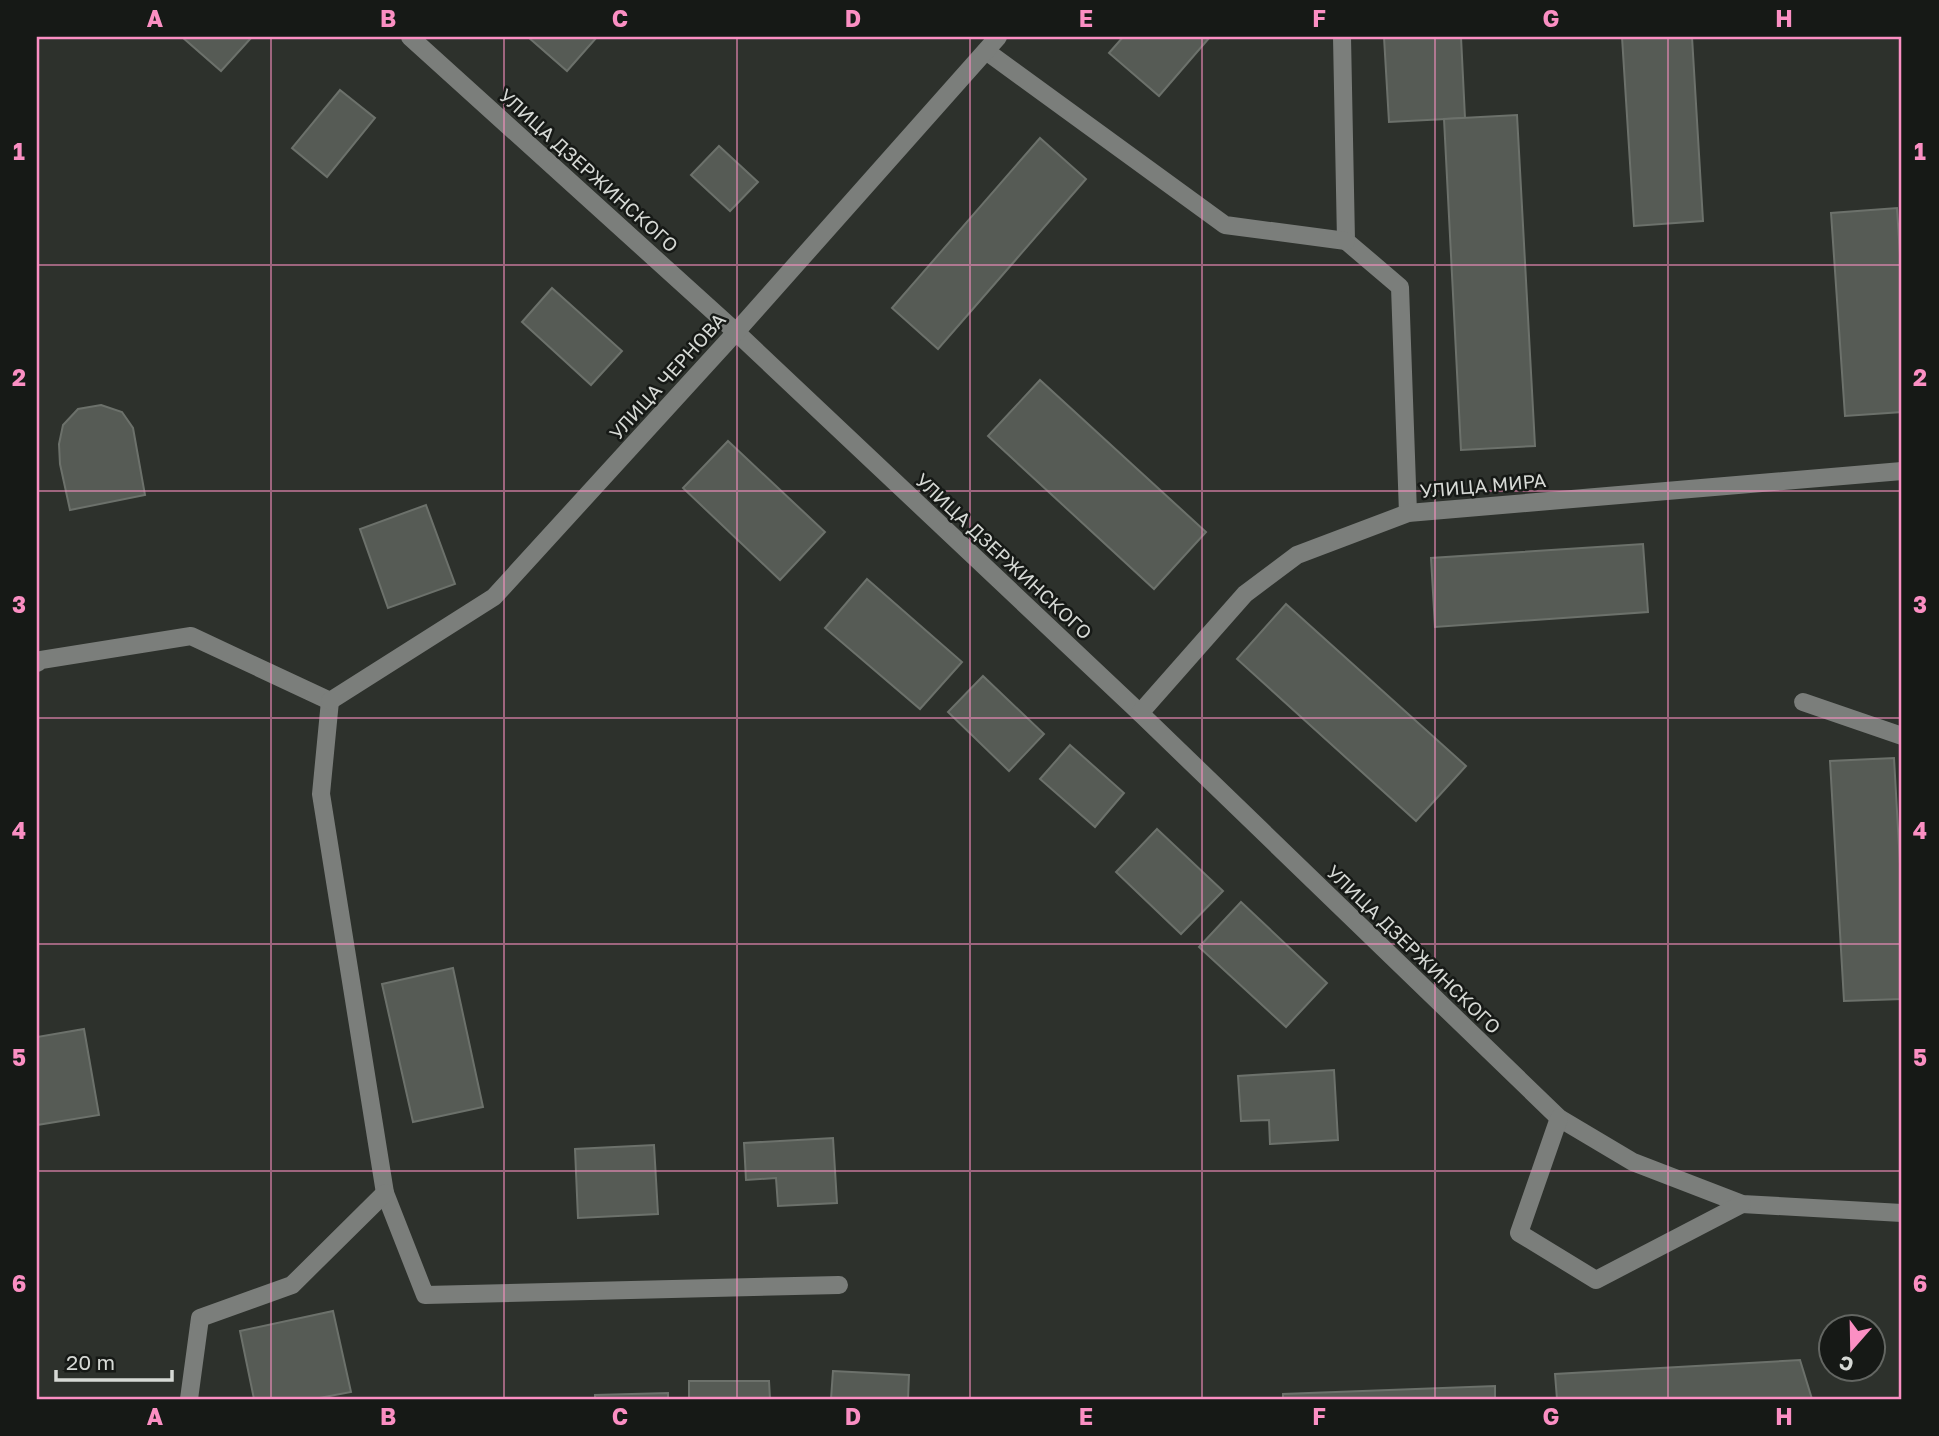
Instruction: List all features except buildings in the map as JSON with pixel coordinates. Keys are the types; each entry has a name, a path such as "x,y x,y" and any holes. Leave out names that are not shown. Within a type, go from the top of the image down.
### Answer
{"street":[{"name":"УЛИЦА ДЗЕРЖИНСКОГО","path":"410,37 736,332 1140,713 1559,1118 1633,1162 1742,1204"},
{"name":"УЛИЦА ЧЕРНОВА","path":"330,701 494,597 736,332 998,37"},
{"path":"1342,37 1346,241"},
{"path":"986,51 1226,225 1346,241 1400,287 1408,513"},
{"name":"УЛИЦА МИРА","path":"1140,713 1245,594 1297,555 1408,513 1902,471"},
{"path":"38,659 191,636 330,701 321,794 384,1192 425,1295 839,1285"},
{"path":"1803,702 1902,736"},
{"path":"1559,1118 1520,1233 1596,1280 1742,1204 1902,1213"},
{"path":"189,1399 200,1318 292,1284 384,1192"}]}
